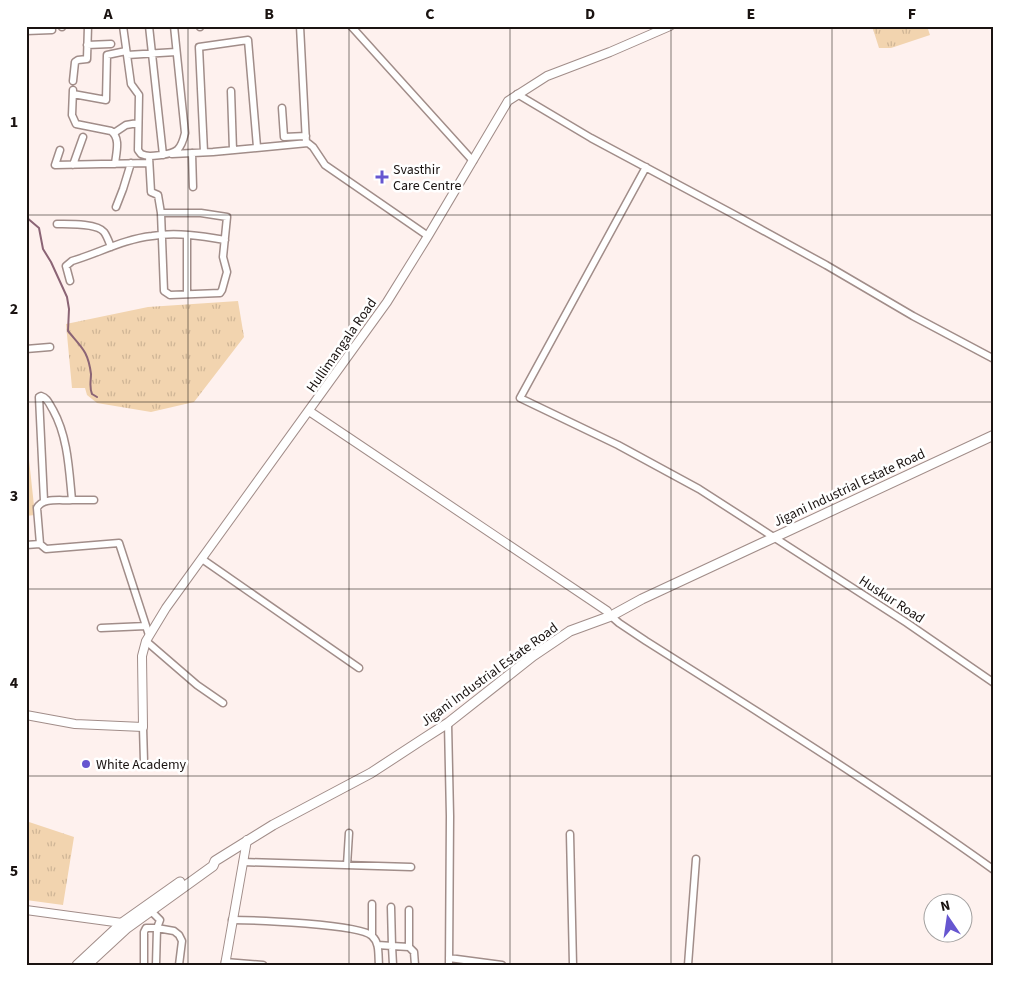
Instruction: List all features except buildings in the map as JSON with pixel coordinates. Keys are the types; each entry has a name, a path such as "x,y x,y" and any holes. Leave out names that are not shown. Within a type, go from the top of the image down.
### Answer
{"main road":[{"name":"Jigani Industrial Estate Road","path":"77,965 124,926 210,862 215,861 247,840 371,773 448,722 533,656 570,631 992,438"},
{"name":"Jigani Industrial Estate Road","path":"87,965 124,926 151,911 213,866 215,861"}],"street":[{"path":"73,81 75,62 87,60 88,26"},
{"path":"123,26 131,84 139,94 138,150 149,160 151,192 158,195 161,213 164,292 168,294 216,294 222,290 227,270 223,257 228,220 225,216 201,213 161,213"},
{"path":"148,26 163,155"},
{"path":"172,154 180,147 185,133 174,26"},
{"path":"300,26 306,140"},
{"path":"351,26 473,161"},
{"name":"Hullimangala Road","path":"144,762 142,656 148,638 166,608 387,302 508,101 547,76 670,26"},
{"path":"26,30 52,30"},
{"path":"204,152 198,47 248,40 257,147"},
{"path":"87,45 111,44"},
{"path":"138,123 126,125 114,133 76,124 72,115 73,92 106,100 107,55 176,52"},
{"path":"231,91 233,150"},
{"path":"517,94 591,138 749,222 913,316 994,359"},
{"path":"282,108 284,137 306,140 325,164 428,236"},
{"path":"114,133 117,139 115,164"},
{"path":"73,165 83,137"},
{"path":"60,150 55,165 115,164 149,160 163,155 233,150 306,140"},
{"path":"192,153 193,187"},
{"path":"116,207 131,162"},
{"name":"Huskur Road","path":"646,167 520,398 618,445 699,489 907,623 994,683"},
{"path":"57,224 100,228 111,247"},
{"path":"70,281 66,266 72,261 141,238 162,235 225,240"},
{"path":"186,294 187,236"},
{"path":"26,349 50,347"},
{"path":"44,501 40,396 47,398 60,423 68,456 72,500"},
{"path":"309,411 609,613 619,623 860,778 994,870"},
{"path":"40,544 37,508 39,503 44,501 94,500"},
{"path":"26,545 40,544 46,549 119,543 146,626 148,638 197,685 223,703"},
{"path":"202,559 358,668"},
{"path":"101,628 146,626"},
{"path":"26,715 75,724 144,727"},
{"path":"448,722 450,816 449,962 502,965"},
{"path":"347,865 349,833"},
{"path":"570,834 574,965"},
{"path":"247,840 225,963 263,965"},
{"path":"688,965 696,859"},
{"path":"243,862 411,867"},
{"path":"372,904 372,935 378,945 379,965"},
{"path":"391,906 393,965"},
{"path":"26,910 124,926"},
{"path":"409,910 409,946 414,952 415,965"},
{"path":"151,911 160,920 157,928 156,965"},
{"path":"232,920 281,921 357,930 372,935"},
{"path":"144,965 144,932 146,928 174,931 180,935 182,941 179,965"},
{"path":"378,945 409,946"}],"green space":[{"path":"872,26 927,26 930,35 891,48 879,48"},
{"path":"238,301 244,337 194,402 151,412 97,403 87,395 85,388 72,388 66,324 148,307"},
{"path":"26,441 35,515 26,516"},
{"path":"26,821 74,837 63,905 26,900"}],"waterway":[{"path":"26,217 39,228 43,249 67,297 69,309 68,331 86,355 90,366 91,391 97,397"}],"place":[{"name":"Svasthir Care Centre","path":"382,177"},
{"name":"White Academy","path":"86,764"}]}
